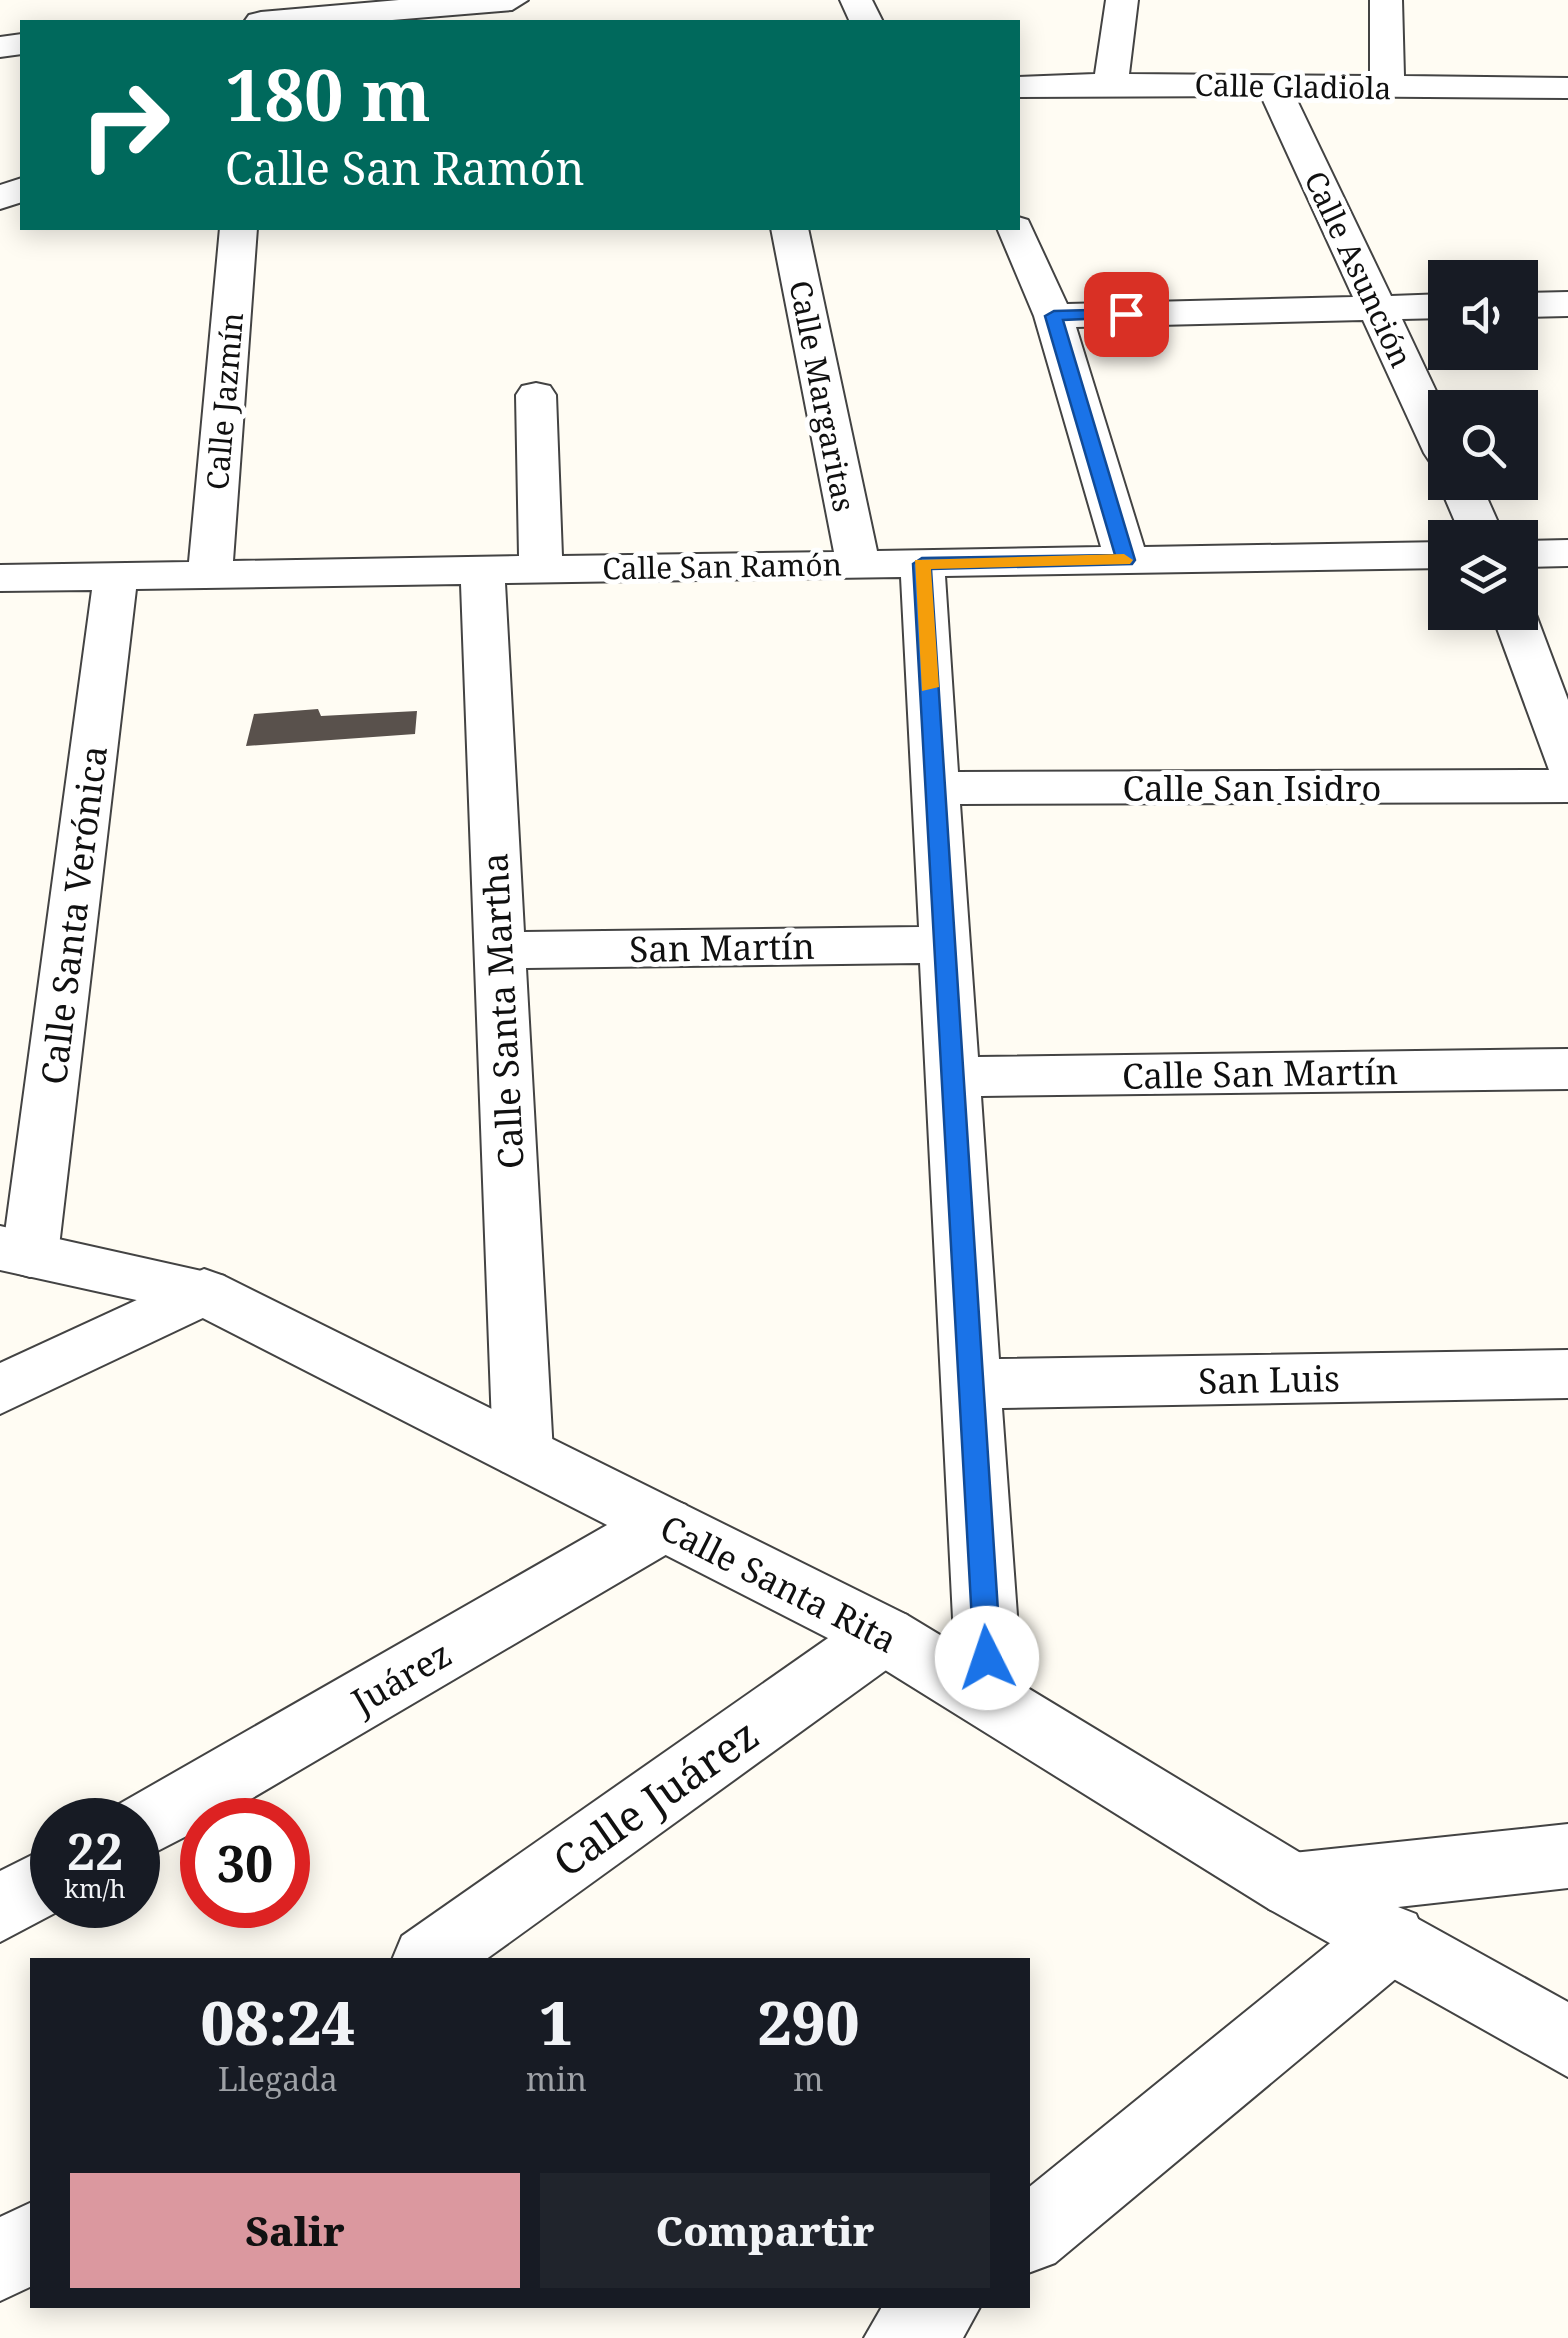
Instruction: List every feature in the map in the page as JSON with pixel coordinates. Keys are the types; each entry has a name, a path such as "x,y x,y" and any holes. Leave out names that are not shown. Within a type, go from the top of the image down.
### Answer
{"street":[{"path":"285,20 512,0"},
{"path":"1110,84 1122,0"},
{"path":"1386,0 1388,86"},
{"name":"Calle Gladiola","path":"1020,87 1110,84 1568,88"},
{"name":"Calle Asunción","path":"1273,85 1428,417"},
{"name":"Calle Jazmín","path":"210,574 238,230"},
{"name":"Calle Margaritas","path":"789,230 858,564"},
{"path":"1016,230 1054,316 1126,560"},
{"path":"1538,305 1568,304"},
{"path":"1054,316 1428,306"},
{"path":"536,395 540,569"},
{"path":"1538,554 1568,553"},
{"name":"Calle San Ramón","path":"0,578 1428,555"},
{"path":"922,564 990,1698"},
{"name":"Calle Santa Martha","path":"482,570 523,1453"},
{"name":"Calle Santa Verónica","path":"15,1252 116,576"},
{"path":"1520,630 1568,763"},
{"name":"Calle San Isidro","path":"935,788 1568,786"},
{"name":"San Martín","path":"500,950 945,945"},
{"name":"Calle San Martín","path":"952,1078 1568,1069"},
{"name":"Calle Santa Rita","path":"15,1252 204,1292 884,1635 1293,1886 1568,2041"},
{"path":"0,1390 204,1292"},
{"name":"San Luis","path":"971,1384 1568,1374"},
{"name":"Juárez","path":"160,1816 664,1524"},
{"name":"Calle Juárez","path":"429,1958 884,1635"},
{"path":"1293,1886 1568,1856"},
{"path":"0,1909 30,1891"},
{"path":"1030,2234 1391,1938"},
{"path":"0,2263 30,2241"},
{"path":"903,2338 939,2308"}],"building":[{"path":"318,709 321,716 417,711 415,734 246,746 254,714"}],"slow traffic":[{"path":"929,687 922,564 1124,560"}],"route":[{"path":"987,1658 922,564 1126,560 1054,316 1126,314"}]}
